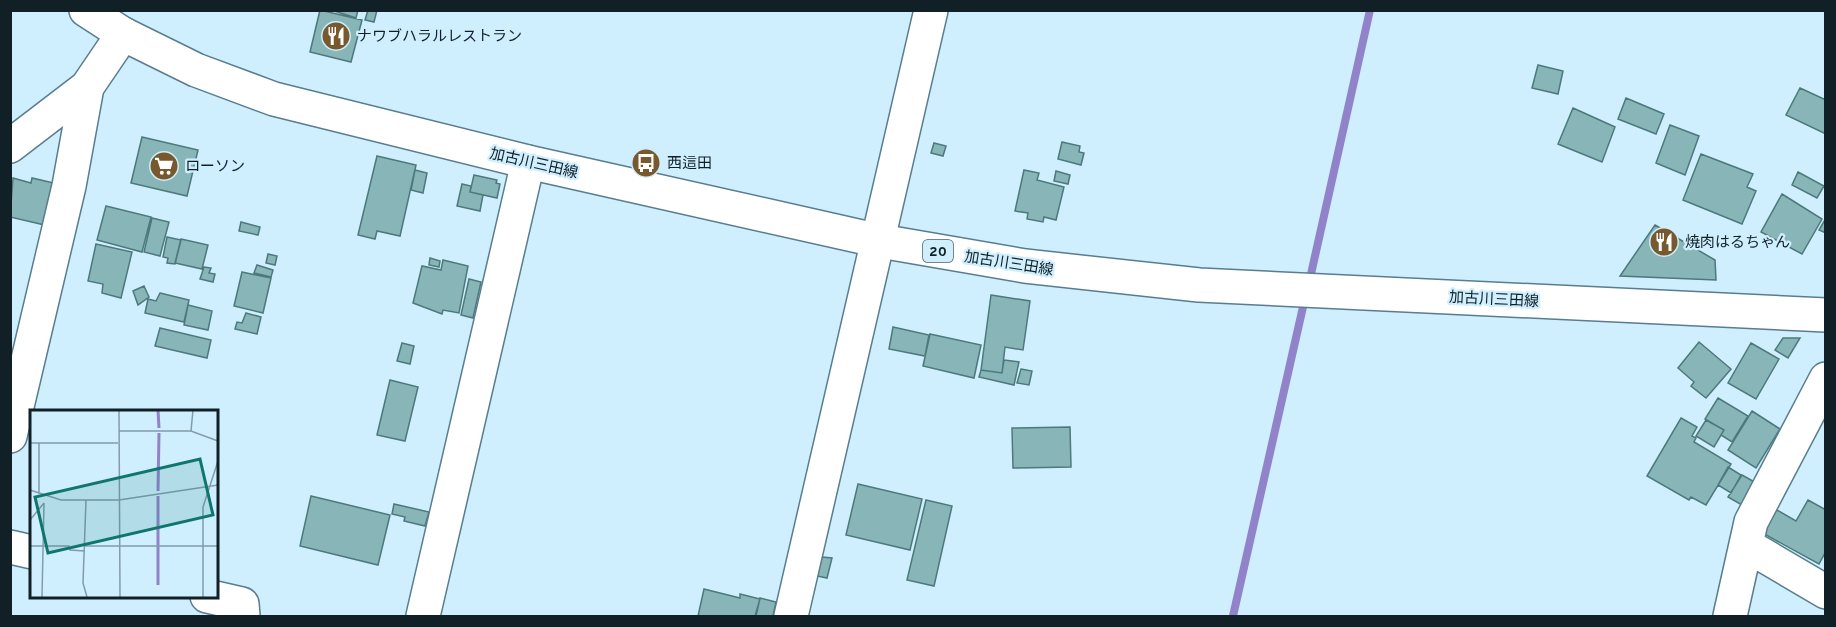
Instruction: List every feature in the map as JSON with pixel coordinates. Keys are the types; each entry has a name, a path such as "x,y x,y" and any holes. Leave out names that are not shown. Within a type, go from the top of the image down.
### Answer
{"street":[{"name":"加古川三田線","path":"86,10 123,34 196,70 274,99 528,162 880,241 1025,266 1199,285 1826,315"},
{"path":"791,616 880,241 931,10"},
{"path":"10,146 87,87 123,34"},
{"path":"10,436 69,186 87,87"},
{"path":"423,616 528,162"},
{"path":"1730,616 1750,522 1826,379"},
{"path":"1746,546 1826,592"},
{"path":"10,547 30,552"},
{"path":"211,597 242,604 243,616"}],"building":[{"name":"ナワブハラルレストラン","path":"320,10 362,20 351,62 310,52"},
{"path":"331,10 358,10 356,18"},
{"path":"368,10 377,10 374,22 365,20"},
{"path":"1538,65 1563,71 1558,94 1532,88"},
{"path":"1800,88 1826,100 1826,134 1786,115"},
{"path":"1626,98 1664,114 1656,134 1618,119"},
{"path":"1573,108 1615,127 1602,162 1558,144"},
{"path":"1670,125 1699,136 1685,175 1656,163"},
{"name":"ローソン","path":"142,137 198,150 187,196 131,183"},
{"path":"1062,142 1080,146 1079,152 1084,153 1081,165 1058,159"},
{"path":"934,143 946,146 943,156 931,153"},
{"path":"1701,154 1753,174 1747,187 1756,191 1742,224 1683,200"},
{"path":"377,156 416,165 400,236 377,231 375,239 358,235"},
{"path":"415,170 427,173 423,193 411,190"},
{"path":"1024,170 1039,173 1037,180 1064,187 1056,220 1044,217 1043,222 1027,219 1028,213 1015,211"},
{"path":"1056,171 1070,175 1068,184 1054,181"},
{"path":"1798,172 1824,186 1817,198 1792,185"},
{"path":"474,175 497,180 496,183 500,184 497,198 470,192"},
{"path":"13,178 31,183 32,178 58,184 49,226 10,217"},
{"path":"462,184 471,186 470,192 483,195 480,211 457,206"},
{"path":"1782,194 1822,219 1802,254 1761,232"},
{"path":"106,206 151,217 142,252 97,240"},
{"path":"152,218 169,222 160,256 144,252"},
{"path":"1826,218 1826,233 1819,230"},
{"path":"241,222 260,227 258,235 239,231"},
{"name":"焼肉はるちゃん","path":"1655,225 1715,260 1716,280 1620,276"},
{"path":"167,237 181,240 175,264 167,263 168,258 163,257"},
{"path":"181,239 208,245 202,269 175,263"},
{"path":"96,244 132,252 121,298 102,293 103,284 88,281"},
{"path":"268,254 277,256 275,265 266,263"},
{"path":"430,258 440,261 439,267 429,265"},
{"path":"443,260 468,266 459,313 443,310 442,314 413,303 422,266 441,270"},
{"path":"257,265 273,270 271,277 254,273"},
{"path":"204,267 211,268 209,273 215,274 213,282 200,279"},
{"path":"242,272 271,278 263,313 234,306"},
{"path":"469,279 481,282 473,318 461,315"},
{"path":"144,286 149,297 138,305 133,291"},
{"path":"160,293 189,300 184,322 145,313 148,299 156,301"},
{"path":"991,295 1030,301 1023,350 1005,347 1002,373 981,370"},
{"path":"188,305 212,311 208,330 184,325"},
{"path":"246,313 261,317 257,334 235,329 237,322 242,323"},
{"path":"893,327 929,335 925,356 889,349"},
{"path":"160,328 211,340 207,358 155,346"},
{"path":"930,334 981,345 974,378 923,366"},
{"path":"1783,338 1800,338 1788,358 1775,350"},
{"path":"1699,342 1731,369 1706,398 1691,386 1694,382 1678,368"},
{"path":"402,343 414,346 410,364 397,361"},
{"path":"1751,343 1779,359 1756,399 1728,383"},
{"path":"1004,360 1019,362 1014,385 979,377 981,370 1002,373"},
{"path":"1021,369 1032,371 1029,385 1017,383"},
{"path":"390,380 418,387 405,441 377,435"},
{"path":"1718,398 1748,416 1732,442 1721,435 1724,430 1705,419"},
{"path":"1752,411 1780,429 1756,468 1728,450"},
{"path":"1681,418 1697,427 1692,436 1696,438 1694,442 1731,464 1706,505 1691,497 1689,500 1647,476"},
{"path":"1706,420 1724,430 1714,447 1696,436"},
{"path":"1070,427 1071,467 1013,468 1012,428"},
{"path":"1728,467 1741,475 1731,493 1718,485"},
{"path":"1742,475 1760,485 1747,508 1728,497"},
{"path":"858,484 922,499 910,550 846,535"},
{"path":"311,496 390,515 378,565 300,546"},
{"path":"926,500 952,506 934,586 907,580"},
{"path":"1808,500 1826,510 1826,551 1819,564 1757,530 1770,506 1796,521"},
{"path":"394,504 429,512 425,526 404,521 405,517 392,514"},
{"path":"822,557 832,558 827,578 817,576"},
{"path":"704,589 740,598 740,594 760,599 755,616 698,616"},
{"path":"760,598 776,602 773,616 756,616"}],"waterway":[{"path":"1309,283 1370,10"},
{"path":"1233,616 1305,298"}],"place":[{"name":"ナワブハラルレストラン","path":"336,36"},
{"name":"西這田","path":"646,163"},
{"name":"ローソン","path":"164,166"},
{"name":"焼肉はるちゃん","path":"1664,242"}]}
